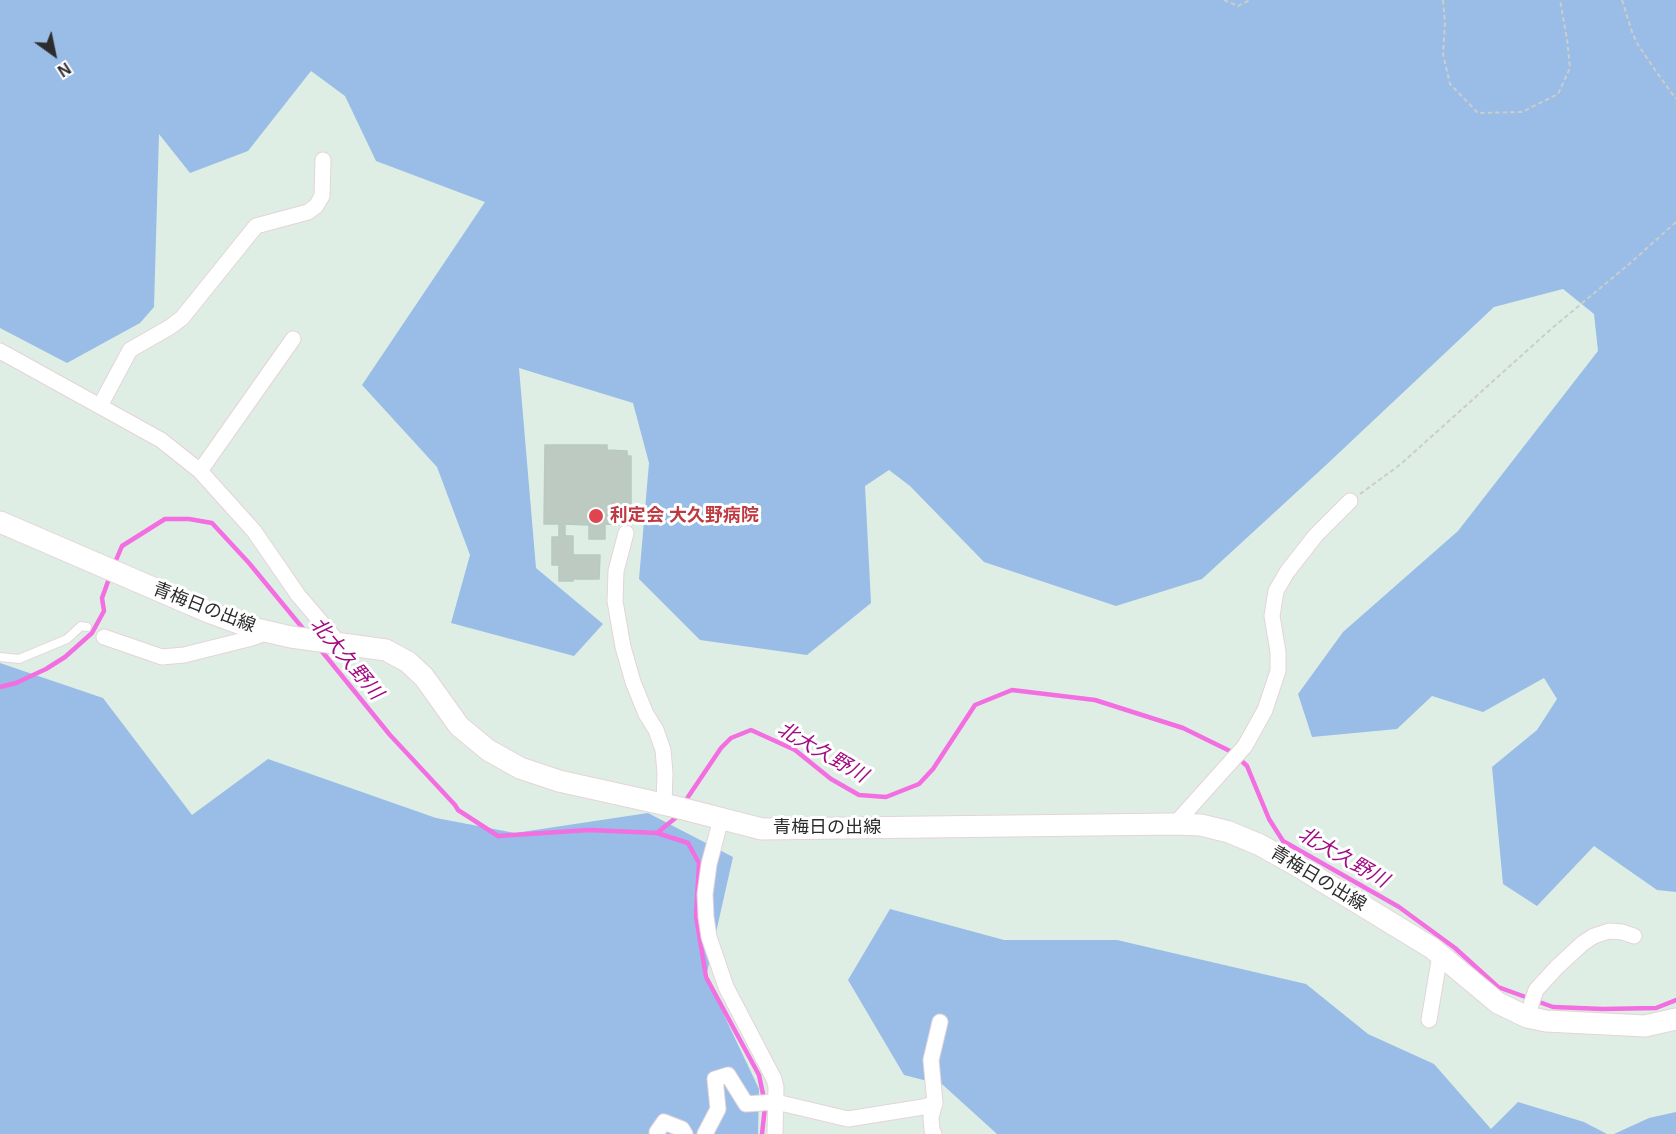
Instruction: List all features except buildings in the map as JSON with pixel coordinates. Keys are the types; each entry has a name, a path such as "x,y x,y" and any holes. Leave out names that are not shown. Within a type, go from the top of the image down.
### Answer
{"main road":[{"name":"青梅日の出線","path":"0,522 211,613 252,628 300,638 386,650 408,662 424,677 459,726 488,750 520,768 559,781 762,829 1201,825 1229,832 1260,845 1296,865 1432,948 1498,1003 1546,1021 1645,1026 1676,1019"}],"street":[{"path":"100,406 130,350 182,318 256,226 308,212 316,206 322,196 323,160"},
{"path":"200,471 293,339"},
{"path":"0,351 161,440 200,471 254,531 330,641"},
{"path":"1175,824 1243,748 1265,710 1278,671 1278,652 1272,616 1276,591 1287,572 1316,535 1350,501"},
{"path":"626,533 616,572 615,601 623,647 633,682 663,750 665,773 678,808"},
{"path":"104,637 162,657 184,655 268,632"},
{"path":"721,819 709,864 705,894 706,917 729,996 774,1078 776,1087 775,1134"},
{"path":"1529,1013 1536,990 1583,943 1609,931 1634,936"},
{"path":"1429,1020 1440,955"},
{"path":"934,1134 931,1117 935,1103 931,1060 940,1022"},
{"path":"705,1134 717,1109 715,1079 728,1075 746,1104 776,1102 848,1119 935,1103"},
{"path":"657,1132 664,1122 682,1129 684,1134"}],"lane":[{"path":"0,657 19,659 67,639 81,626 87,627"}],"path":[{"path":"1224,0 1238,6 1250,0"},
{"path":"1443,0 1445,23 1443,54 1450,84 1478,113 1489,113 1522,112 1558,94 1570,68 1560,0"},
{"path":"1622,0 1637,43 1676,99"},
{"path":"1350,501 1401,465 1551,329 1676,222"}],"shaded area":[{"path":"0,0 1676,0 1676,892 1657,890 1594,846 1537,906 1503,884 1492,767 1537,730 1557,699 1544,678 1483,712 1432,696 1397,729 1312,737 1298,694 1343,632 1458,531 1598,351 1594,314 1563,289 1494,307 1202,579 1116,606 984,562 910,486 889,470 865,486 871,603 807,655 700,640 639,579 649,463 633,403 519,368 536,568 603,624 574,656 451,623 470,555 437,467 362,385 485,202 376,161 345,96 311,71 248,151 190,173 159,134 154,307 140,323 67,363 0,328"},
{"path":"0,663 103,698 192,815 268,759 436,818 515,833 648,813 733,857 706,977 759,1089 758,1134 0,1134"},
{"path":"890,909 1004,940 1117,940 1306,984 1368,1034 1434,1064 1491,1129 1518,1102 1584,1122 1607,1134 997,1134 943,1085 904,1075 848,980"},
{"path":"1676,1112 1676,1134 1614,1134 1649,1118"}],"waterway":[{"name":"北大久野川","path":"114,565 122,546 165,519 189,519 212,523 249,563 305,631"},
{"name":"北大久野川","path":"0,687 16,683 46,669 65,657 92,633 104,611 102,598 110,576"},
{"name":"北大久野川","path":"320,649 390,735 458,810 498,836 589,830 657,833 679,815"},
{"name":"北大久野川","path":"685,803 721,748 731,738 751,730 795,750 831,779 859,795 886,797 919,784 933,769 975,705 1012,690 1095,700 1183,728 1232,752 1247,766 1269,819 1283,841 1399,907 1455,948 1498,987 1553,1007 1656,1008 1676,1000"},
{"path":"657,833 688,843 699,863 696,916 706,977 759,1075 764,1099"},
{"path":"762,1134 765,1107"}],"place":[{"name":"利定会 大久野病院","path":"596,516"}]}
